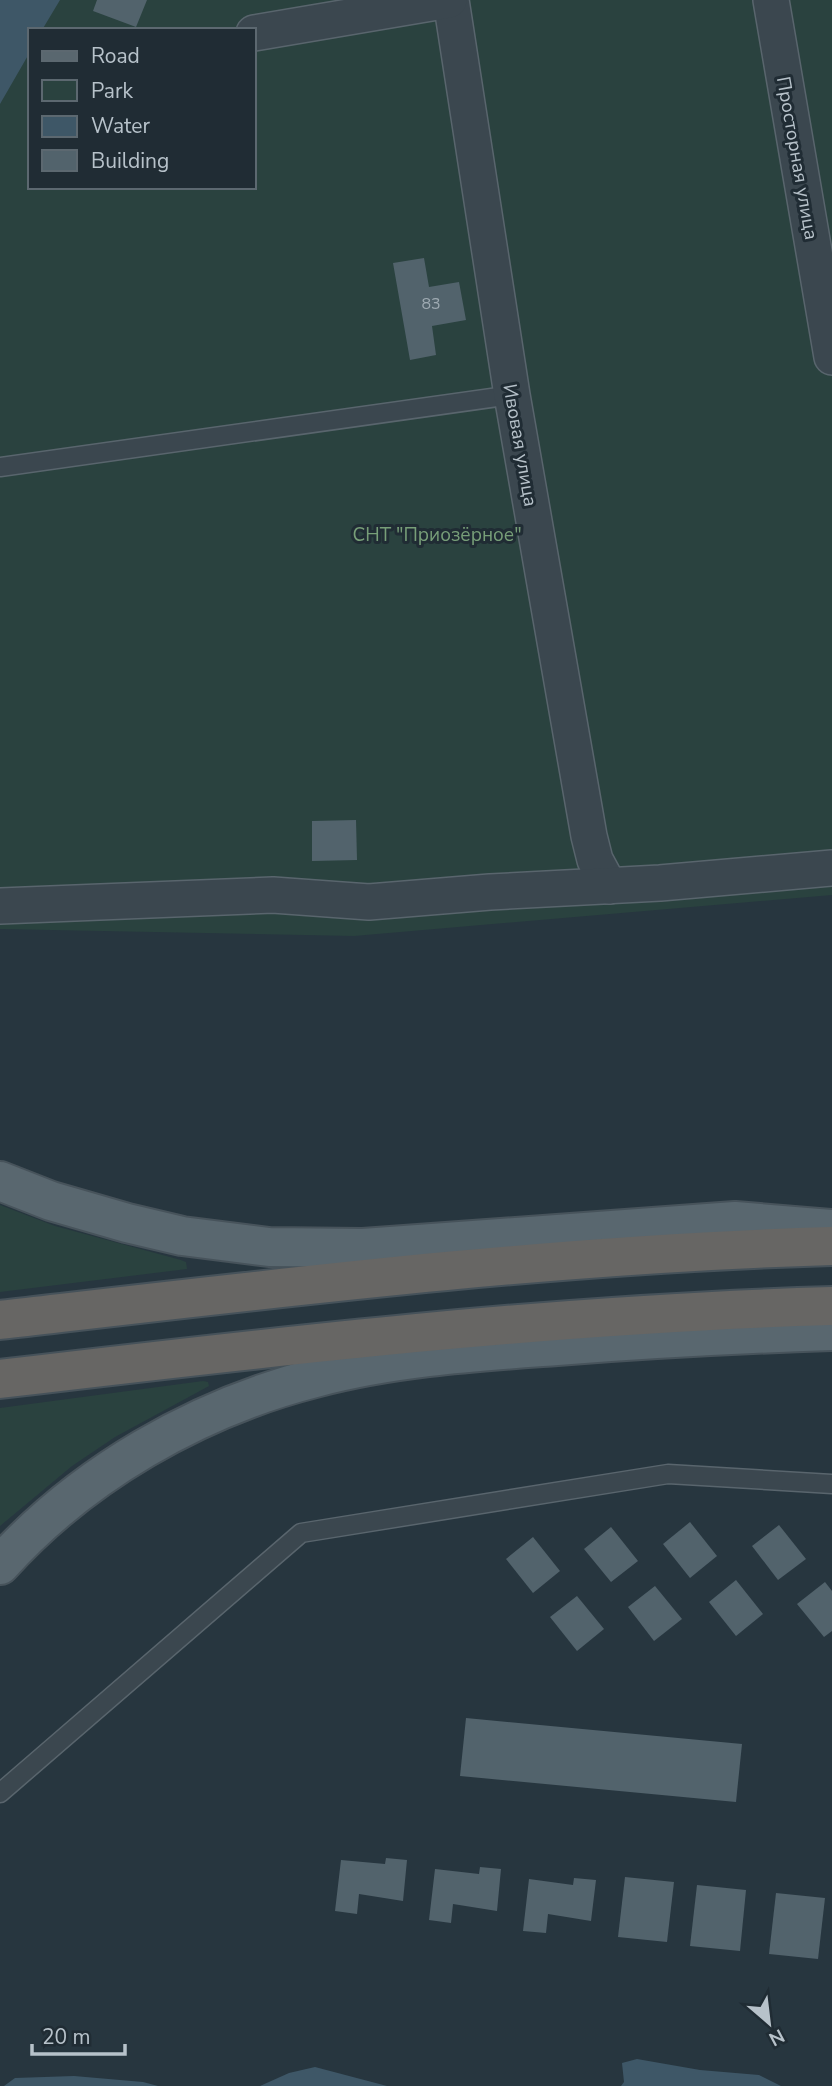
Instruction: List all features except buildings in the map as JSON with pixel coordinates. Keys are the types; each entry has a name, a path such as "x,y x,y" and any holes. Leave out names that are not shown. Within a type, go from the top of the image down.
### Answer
{"highway":[{"path":"0,1320 331,1282 601,1258 832,1246"},
{"path":"0,1379 339,1339 463,1328 612,1316 832,1306"}],"main road":[{"path":"0,1181 51,1201 127,1223 182,1236 269,1247 363,1248 735,1221 832,1229"},
{"path":"0,1565 68,1500 156,1442 228,1407 316,1377 452,1354 598,1342 832,1331"}],"street":[{"path":"256,33 450,0"},
{"name":"Ивовая улица","path":"450,0 512,395 589,836 594,860 609,886"},
{"name":"Просторная улица","path":"771,0 832,357"},
{"path":"0,906 273,895 369,902 832,868"},
{"path":"601,1258 735,1221 832,1217"}],"lane":[{"path":"0,467 512,395"},
{"path":"0,1793 301,1533 668,1474 832,1484"}],"green space":[{"name":"СНТ \"Приозёрное\"","path":"21,0 832,0 832,895 354,936 0,929 0,39"},
{"path":"0,1205 55,1226 181,1260 186,1262 187,1269 0,1292"},
{"path":"208,1382 209,1386 115,1437 72,1466 0,1526 0,1408"}],"water":[{"path":"0,0 60,0 43,28 28,28 28,55 0,104"},
{"path":"637,2059 700,2070 759,2075 781,2086 621,2086 624,2082 622,2063"},
{"path":"315,2067 387,2086 260,2086 289,2073"},
{"path":"74,2076 143,2082 158,2086 4,2086 15,2078"}]}
